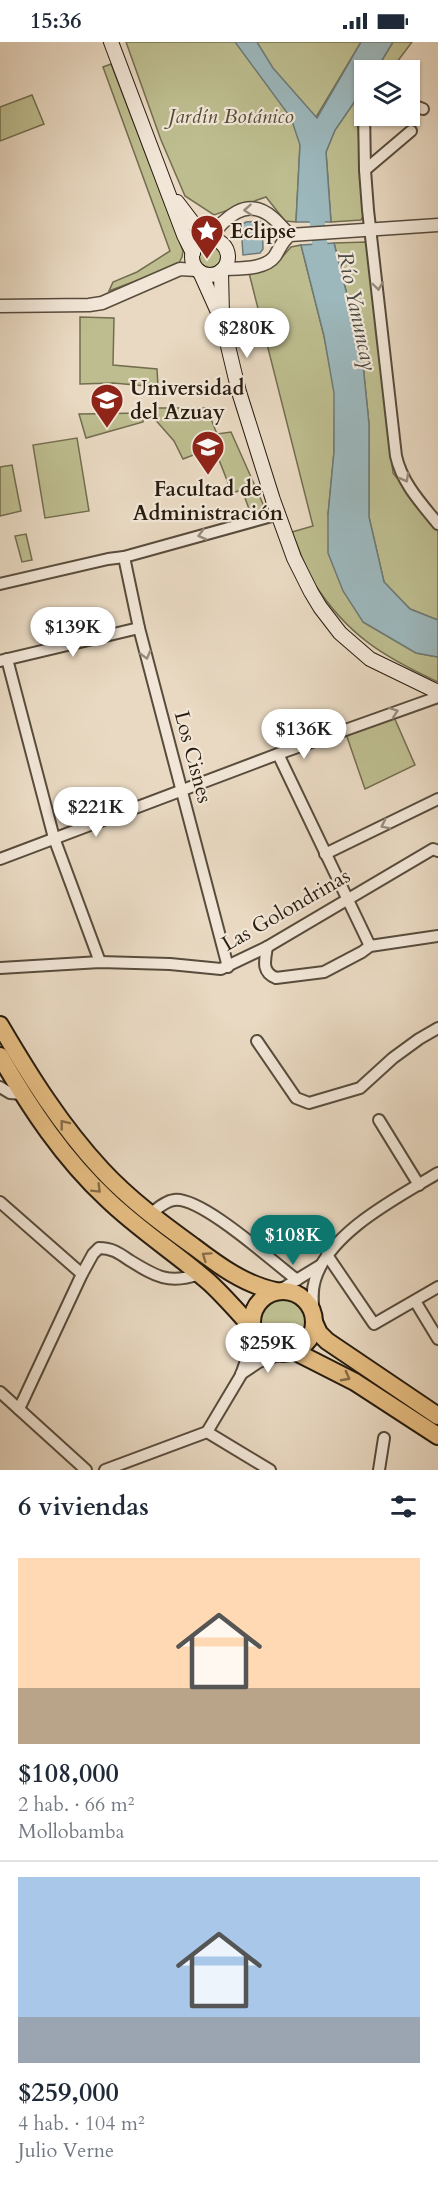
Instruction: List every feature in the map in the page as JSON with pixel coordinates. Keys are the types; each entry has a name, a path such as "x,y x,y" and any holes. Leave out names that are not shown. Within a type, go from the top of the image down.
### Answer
{"highway":[{"path":"0,1025 61,1121 103,1170 150,1214 232,1274 264,1289 298,1294 312,1308 319,1333 327,1341 438,1416"},
{"path":"0,1056 22,1094 52,1137 92,1184 137,1226 221,1294 267,1348 289,1352 355,1382 438,1436"},
{"path":"254,1332 252,1320 254,1310 267,1295 278,1291"},
{"path":"289,1352 309,1340 314,1320"}],"main road":[{"path":"111,42 198,271 222,321 239,392 279,514 303,576 320,607 340,633 370,659 432,689"},
{"path":"164,182 207,240"},
{"path":"192,254 197,245 207,240 220,243 225,249 228,257 222,270 222,321"},
{"path":"198,271 212,275 222,270"}],"street":[{"path":"364,126 364,170 399,469 408,486 438,524"},
{"path":"364,170 411,130"},
{"path":"207,240 226,218 246,209 261,210 290,235"},
{"path":"222,270 253,267 266,263 274,257 281,244 290,235 438,225"},
{"path":"0,306 68,306 102,303 180,269 192,254"},
{"path":"180,269 198,271"},
{"path":"0,584 108,558 124,557 279,514"},
{"name":"Los Cisnes","path":"124,557 139,628 228,967"},
{"path":"100,962 54,838 3,660 139,628"},
{"path":"417,704 432,689"},
{"path":"0,859 278,754 438,698"},
{"path":"278,754 370,946"},
{"path":"325,854 438,799"},
{"name":"Las Golondrinas","path":"0,968 100,962 170,964 214,970 228,967 267,947 433,849 438,852"},
{"path":"267,947 266,969 269,975 276,978 320,974 370,946 438,936"},
{"path":"257,1041 297,1098 309,1103 360,1089 393,1058 418,1039 438,1028"},
{"path":"0,1088 10,1093 22,1094"},
{"path":"379,1120 419,1185"},
{"path":"278,1291 324,1260 352,1228 438,1173"},
{"path":"150,1214 175,1199 201,1209 218,1217 297,1280"},
{"path":"0,1202 82,1274"},
{"path":"19,1409 82,1274 99,1248 108,1248 158,1277 185,1280 199,1274"},
{"path":"314,1320 312,1293 324,1260"},
{"path":"324,1260 374,1324 438,1287"},
{"path":"415,1301 438,1339"},
{"path":"105,1470 207,1432 241,1375 254,1332"},
{"path":"241,1375 259,1362 289,1352"},
{"path":"0,1392 86,1470"},
{"path":"207,1432 270,1470"},
{"path":"379,1470 384,1438"}],"green space":[{"name":"Jardín Botánico","path":"126,42 361,42 300,144 296,222 285,221 266,197 214,215 185,196 161,140"},
{"path":"393,42 412,42 398,60 382,60"},
{"path":"111,64 183,251 178,265 109,291 113,282 137,272 170,251 103,67"},
{"path":"32,95 44,124 0,141 0,107"},
{"path":"354,102 354,126 358,126 364,215 361,220 331,222 326,152 335,130"},
{"path":"367,242 393,473 438,531 438,620 410,609 384,582 369,517 369,424 362,355 334,243"},
{"path":"209,245 218,248 221,257 218,266 209,269 200,266 197,257 200,248"},
{"path":"301,245 324,336 335,393 334,452 328,515 363,622 416,653 438,657 438,682 400,663 353,631 314,583 292,532 313,526 249,273 276,264 291,247"},
{"path":"80,317 114,318 113,365 157,369 158,387 113,383 80,384"},
{"path":"157,408 212,408 211,419 217,434 231,432 263,504 257,515 252,517 242,490 232,493 214,447 183,459 174,441 152,416"},
{"path":"144,413 143,422 86,438 79,414"},
{"path":"77,438 89,511 45,518 33,445"},
{"path":"12,465 21,511 0,516 0,467"},
{"path":"26,534 32,560 22,562 15,536"},
{"path":"394,717 415,765 365,789 346,734"},
{"path":"284,1296 293,1298 304,1307 309,1321 307,1330 298,1341 284,1346 275,1344 264,1335 259,1321 261,1312 270,1301"}],"water":[{"path":"235,42 257,42 273,68 317,118 361,42 393,42 382,60 354,60 354,102 335,130 326,152 331,222 296,222 300,145 291,118"},
{"path":"246,222 262,222 263,249 260,253 243,255 241,225"},
{"path":"334,243 362,355 369,424 369,517 384,582 410,609 438,620 438,657 416,653 363,622 343,591 328,553 328,515 334,452 334,393 324,336 301,245"}],"waterway":[{"name":"Río Yanuncay","path":"315,203 322,262"}],"place":[{"name":"Eclipse","path":"207,260"},
{"name":"Universidad del Azuay","path":"107,429"},
{"name":"Facultad de Administración","path":"208,476"}]}
